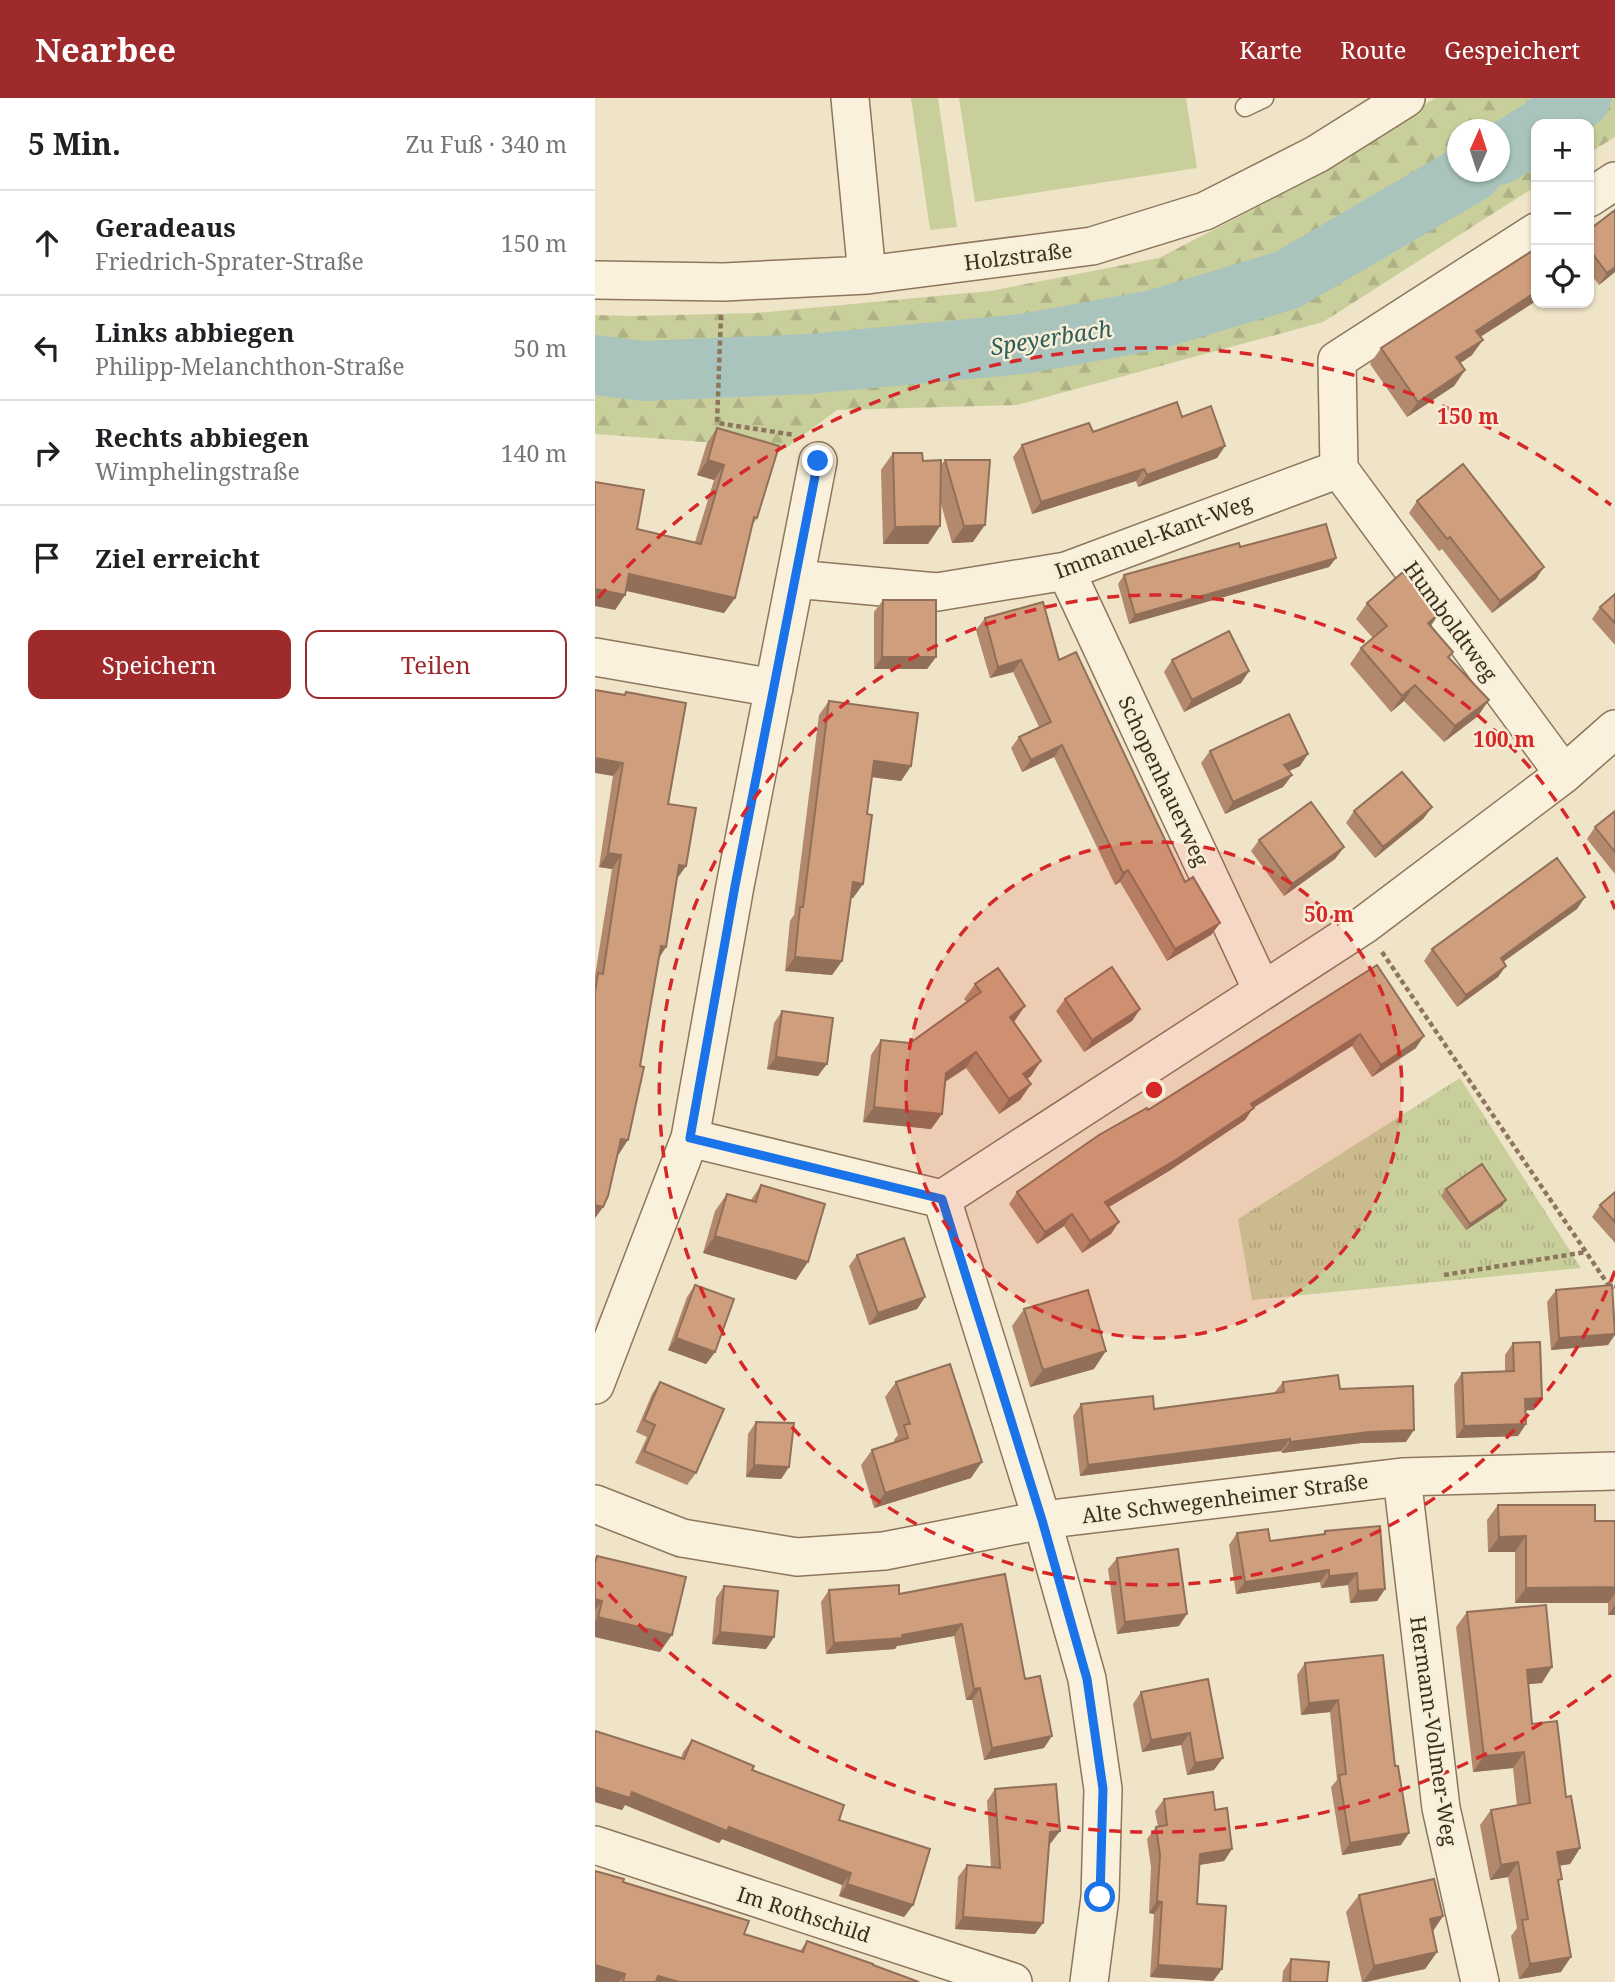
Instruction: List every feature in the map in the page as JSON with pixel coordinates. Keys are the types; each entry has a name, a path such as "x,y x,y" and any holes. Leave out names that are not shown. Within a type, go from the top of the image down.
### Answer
{"street":[{"path":"850,98 867,275"},
{"name":"Holzstraße","path":"595,280 724,282 867,275 1092,246 1205,211 1317,154 1385,104"},
{"path":"1594,195 1615,181"},
{"path":"1339,468 1337,360 1531,235"},
{"path":"595,1385 690,1138 818,461"},
{"name":"Immanuel-Kant-Weg","path":"795,579 937,592 1066,571 1339,468"},
{"name":"Humboldtweg","path":"1339,468 1564,774"},
{"name":"Schopenhauerweg","path":"1066,571 1262,990"},
{"path":"595,657 774,688"},
{"path":"690,1138 942,1199 1364,925 1564,774 1615,729"},
{"path":"942,1199 1042,1520 1087,1679 1103,1789 1100,1897 1090,1982"},
{"name":"Alte Schwegenheimer Straße","path":"595,1504 682,1538 797,1557 884,1550 1042,1520 1402,1477 1615,1471"},
{"name":"Hermann-Vollmer-Weg","path":"1402,1477 1441,1808 1480,1982"},
{"name":"Im Rothschild","path":"595,1845 1013,1982"}],"lane":[{"path":"1245,107 1264,98"}],"path":[{"path":"721,322 717,423 821,439 818,461"},
{"path":"1364,925 1607,1283 1615,1287"},
{"path":"1444,1275 1586,1252"}],"green space":[{"path":"911,98 938,98 957,227 930,230"},
{"path":"959,98 1186,98 1197,168 975,202"},
{"path":"1435,98 1615,98 1615,137 1594,150 1594,119 1531,119 1531,189 1323,322 1017,405 837,410 786,448 595,434 595,315 756,313 990,291 1159,258 1315,177"},
{"path":"1460,1078 1581,1268 1252,1300 1238,1219"}],"building":[{"path":"1615,210 1615,267 1607,273 1594,256 1594,226"},
{"path":"1531,252 1531,295 1476,331 1483,340 1456,357 1465,370 1418,402 1381,348"},
{"path":"1177,402 1182,417 1211,406 1225,446 1147,475 1144,469 1041,502 1022,445 1089,423 1093,432"},
{"path":"717,428 779,446 757,518 754,517 735,598 629,574 625,595 595,589 595,482 644,490 637,529 701,544 724,465 708,460"},
{"path":"893,453 922,453 923,461 941,460 940,526 895,527"},
{"path":"945,460 990,460 985,525 964,526"},
{"path":"1463,464 1544,567 1500,601 1450,537 1447,539 1417,501"},
{"path":"1326,524 1336,558 1135,615 1124,575 1239,543 1240,547"},
{"path":"1403,572 1439,614 1428,623 1453,652 1448,657 1489,700 1455,726 1415,685 1402,696 1361,648 1387,626 1367,603"},
{"path":"1615,594 1615,623 1600,607"},
{"path":"883,600 936,600 936,657 882,657"},
{"path":"1043,602 1059,660 1076,652 1185,882 1193,877 1220,923 1175,949 1128,870 1123,873 1062,745 1031,760 1019,737 1051,722 1021,660 998,667 985,618"},
{"path":"1229,631 1249,671 1192,700 1172,660"},
{"path":"595,690 625,695 626,692 686,703 668,804 696,808 686,866 679,865 666,947 661,946 640,1066 644,1067 628,1140 621,1139 603,1207 595,1205 595,992 598,973 603,974 621,855 608,853 623,763 595,758"},
{"path":"829,701 918,713 911,766 874,761 867,814 872,815 863,884 853,882 842,961 795,957"},
{"path":"1289,714 1308,754 1284,765 1292,775 1233,802 1210,751"},
{"path":"1402,772 1432,807 1383,847 1354,811"},
{"path":"1311,802 1344,847 1292,884 1259,840"},
{"path":"1615,811 1615,852 1595,827"},
{"path":"1557,858 1585,897 1501,958 1506,966 1466,995 1432,949"},
{"path":"1377,965 1424,1036 1381,1065 1360,1034 1251,1104 1254,1108 1177,1159 1105,1202 1119,1222 1090,1241 1072,1214 1045,1232 1017,1192 1099,1135 1147,1108 1148,1110"},
{"path":"1112,967 1140,1009 1092,1040 1065,999"},
{"path":"998,968 1025,1006 1010,1017 1041,1061 1023,1074 1031,1084 1009,1099 976,1052 946,1073 942,1114 874,1107 881,1040 910,1043 981,992 975,984"},
{"path":"782,1011 833,1018 827,1064 776,1057"},
{"path":"1482,1164 1506,1200 1470,1224 1446,1189"},
{"path":"761,1185 825,1204 808,1262 715,1236 727,1194 756,1202"},
{"path":"1615,1192 1615,1222 1600,1205"},
{"path":"904,1238 925,1297 878,1313 857,1255"},
{"path":"695,1285 734,1299 715,1352 676,1338"},
{"path":"1612,1285 1615,1334 1559,1338 1556,1290"},
{"path":"1088,1290 1106,1351 1043,1370 1024,1309"},
{"path":"1540,1342 1542,1398 1525,1399 1526,1424 1464,1426 1462,1373 1514,1371 1513,1343"},
{"path":"950,1364 982,1462 885,1493 872,1450 908,1438 904,1425 910,1424 896,1382"},
{"path":"1338,1375 1340,1389 1413,1386 1414,1430 1369,1432 1290,1442 1290,1439 1088,1465 1081,1404 1153,1396 1154,1409 1284,1392 1283,1382"},
{"path":"660,1382 724,1409 696,1473 644,1451 655,1425 644,1420"},
{"path":"756,1422 794,1423 789,1467 754,1465"},
{"path":"1498,1505 1595,1505 1595,1521 1615,1521 1615,1587 1526,1588 1526,1536 1499,1537"},
{"path":"1380,1526 1385,1589 1358,1591 1357,1573 1329,1576 1329,1570 1245,1582 1237,1533 1268,1529 1270,1541 1325,1534 1325,1531"},
{"path":"1178,1549 1187,1614 1125,1622 1117,1558"},
{"path":"597,1556 686,1577 672,1635 598,1617 602,1601 595,1599"},
{"path":"1005,1574 1025,1679 1040,1676 1052,1736 992,1748 980,1688 974,1689 962,1624 902,1635 903,1638 834,1643 829,1590 899,1585 899,1594"},
{"path":"724,1586 778,1591 774,1637 720,1632"},
{"path":"1546,1605 1552,1667 1527,1670 1532,1724 1557,1721 1566,1797 1571,1796 1580,1848 1557,1852 1562,1879 1558,1880 1571,1957 1530,1964 1522,1920 1528,1919 1518,1862 1501,1865 1491,1810 1530,1803 1524,1752 1484,1756 1467,1612"},
{"path":"1383,1655 1395,1766 1398,1766 1409,1833 1350,1843 1339,1775 1346,1774 1338,1700 1309,1703 1305,1663"},
{"path":"1208,1679 1223,1758 1195,1763 1190,1733 1151,1740 1141,1692"},
{"path":"595,1731 684,1759 692,1740 754,1766 752,1770 844,1805 839,1820 930,1849 913,1905 847,1884 851,1873 729,1827 727,1831 632,1792 630,1798 595,1787"},
{"path":"1056,1784 1060,1831 1050,1832 1043,1923 963,1917 967,1865 1000,1868 995,1789"},
{"path":"1213,1792 1215,1810 1227,1808 1232,1849 1200,1854 1197,1904 1226,1906 1222,1969 1158,1965 1162,1902 1157,1901 1160,1855 1156,1827 1167,1825 1164,1799"},
{"path":"595,1871 749,1921 744,1934 803,1952 807,1941 919,1982 679,1982 658,1976 656,1982 623,1982 625,1974 595,1965"},
{"path":"1434,1879 1443,1916 1430,1919 1437,1952 1374,1966 1359,1895"},
{"path":"1291,1959 1329,1962 1327,1982 1290,1982"}],"waterway":[{"name":"Speyerbach","path":"1554,119 1581,98"},
{"name":"Speyerbach","path":"1510,148 1531,135"},
{"name":"Speyerbach","path":"595,365 643,371 809,364 1023,344 1154,320 1287,280 1455,182"}],"route":[{"path":"818,461 735,886 690,1138 942,1199 1042,1520 1087,1679 1103,1789 1100,1897"}]}
